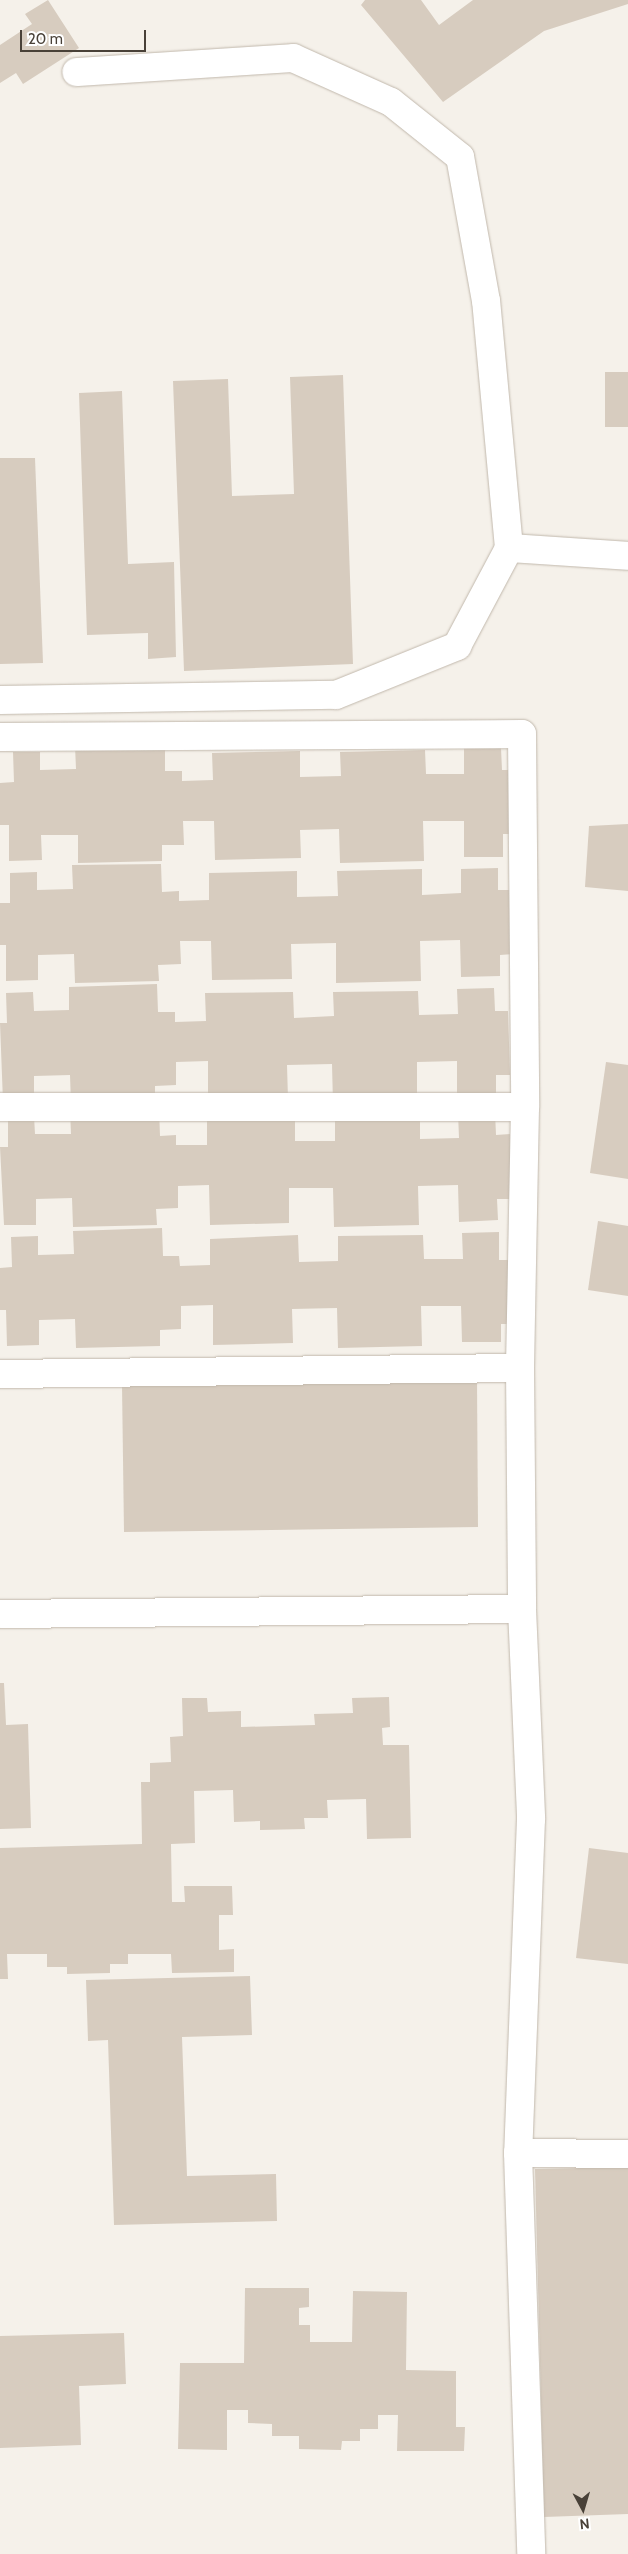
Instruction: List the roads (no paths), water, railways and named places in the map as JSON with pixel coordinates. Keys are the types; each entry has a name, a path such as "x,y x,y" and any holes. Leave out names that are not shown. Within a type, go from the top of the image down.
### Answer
{"street":[{"path":"0,700 336,695 457,646 509,548 486,300 460,157 391,102 293,58 76,72"},
{"path":"509,548 628,556"},
{"path":"0,737 522,734 525,1106 520,1368 522,1609 531,1819 518,2153 531,2554"},
{"path":"0,1107 525,1106"},
{"path":"0,1374 520,1368"},
{"path":"0,1614 522,1609"},
{"path":"518,2153 628,2154"}]}
